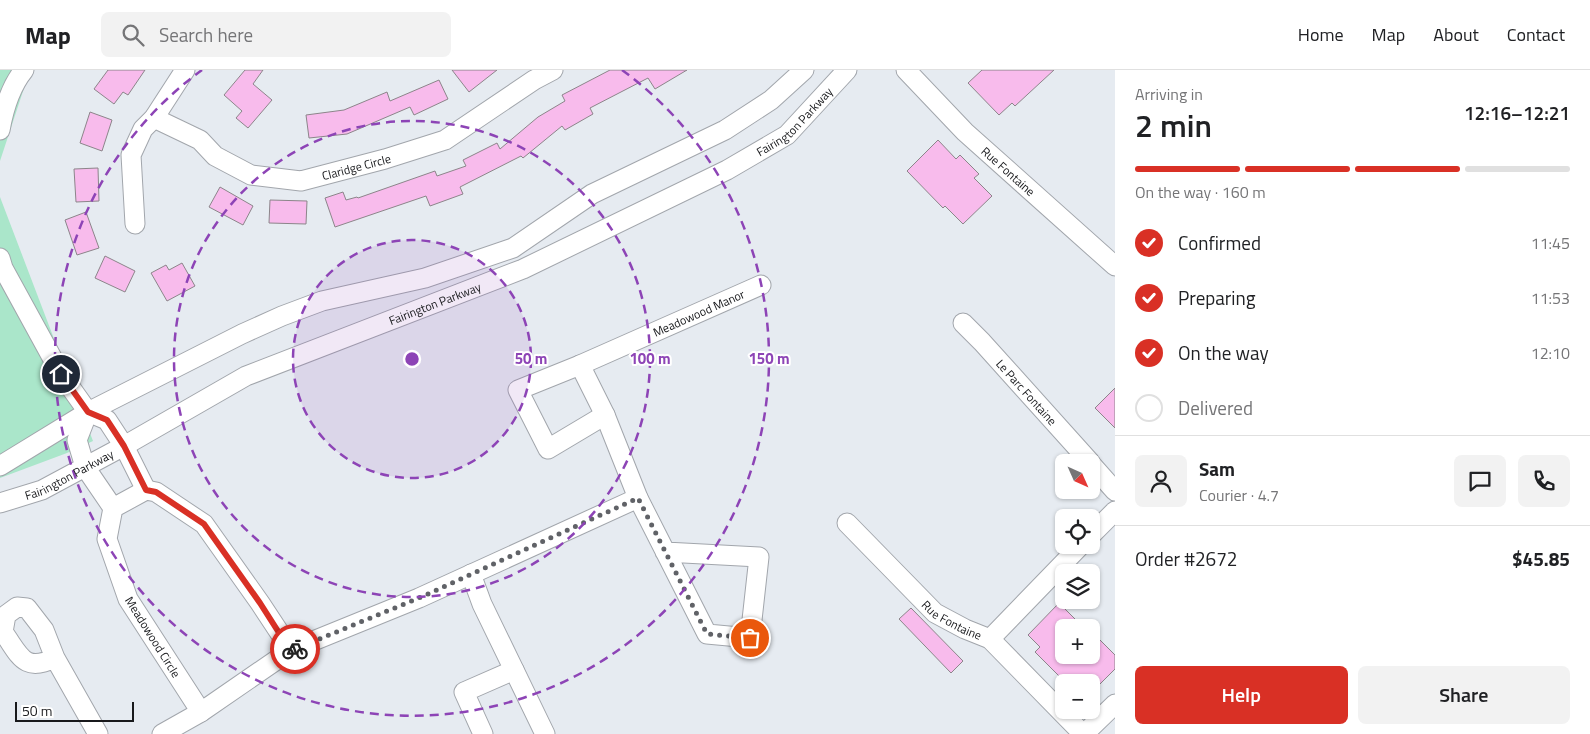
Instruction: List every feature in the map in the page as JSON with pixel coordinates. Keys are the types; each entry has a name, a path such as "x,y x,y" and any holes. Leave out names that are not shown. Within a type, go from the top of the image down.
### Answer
{"street":[{"path":"0,130 4,109 17,79 24,70"},
{"path":"135,224 131,155 143,129 154,118 185,70"},
{"name":"Claridge Circle","path":"154,118 200,140 215,156 251,175 300,181 386,159 445,140 534,80 553,70"},
{"name":"Fairington Parkway","path":"0,466 88,412 242,334 282,316 322,301 425,278 513,248 592,194 725,130 771,100 804,70"},
{"name":"Fairington Parkway","path":"0,504 42,490 124,446 246,376 523,270 727,170 787,136 847,70"},
{"name":"Rue Fontaine","path":"906,70 965,132 1115,266"},
{"path":"0,258 3,268 61,374 88,412 107,420 124,446 146,490"},
{"name":"Meadowood Manor","path":"605,415 548,449 518,390 580,365 760,285"},
{"name":"Le Parc Fontaine","path":"963,323 1083,454"},
{"path":"580,365 605,415 638,498 665,552 707,634 750,638 759,557 665,552"},
{"path":"88,412 76,440 85,467 114,508 146,490 156,492 204,524 260,603 290,650"},
{"name":"Le Parc Fontaine","path":"1100,473 1115,490"},
{"path":"162,734 201,712 290,650 419,598 638,498"},
{"name":"Meadowood Circle","path":"114,508 107,539 128,599 201,712"},
{"path":"1100,526 1115,511"},
{"name":"Rue Fontaine","path":"847,523 935,613 965,629 990,639 1072,554"},
{"path":"471,574 482,604 545,734"},
{"path":"990,639 1084,734 1115,704"},
{"path":"55,658 98,734"},
{"path":"483,734 464,692 514,670"}],"green space":[{"path":"0,70 30,70 0,161"},
{"path":"0,197 93,441 67,453 0,478"}],"building":[{"path":"108,70 145,70 128,95 123,92 114,104 94,89"},
{"path":"245,70 263,70 253,84 272,100 248,128 236,118 242,111 224,95"},
{"path":"452,70 497,70 469,92"},
{"path":"610,70 687,70 655,89 648,78 590,108 593,114 565,130 562,126 523,158 521,156 460,187 463,194 430,206 426,196 335,227 325,198 343,192 346,200 358,198 435,171 437,176 466,166 463,160 497,143 500,149 538,117 565,101 562,95"},
{"path":"982,70 1054,70 1015,106 1012,103 999,115 968,83"},
{"path":"439,80 448,99 414,115 410,107 347,134 309,138 306,115 344,110 387,92 390,101"},
{"path":"90,112 112,120 102,151 80,143"},
{"path":"938,140 956,159 960,155 979,174 974,178 992,196 963,224 945,206 943,208 907,171"},
{"path":"98,168 99,201 76,202 74,169"},
{"path":"220,187 253,206 243,225 209,207"},
{"path":"270,200 307,201 306,224 269,223"},
{"path":"86,212 99,248 77,255 65,220"},
{"path":"105,256 135,271 125,292 95,278"},
{"path":"182,263 195,286 167,301 151,273 166,265 169,270"},
{"path":"1115,388 1115,428 1095,408"},
{"path":"1055,607 1055,609 1065,609 1075,619 1055,619 1055,664 1100,664 1100,640 1115,655 1115,669 1100,684 1100,674 1057,674 1035,652 1040,647 1028,635"},
{"path":"911,608 963,661 951,673 899,619"}],"way so far":[{"path":"295,649 419,598 638,498 707,634 750,638"}],"route":[{"path":"61,374 88,412 107,420 124,446 146,490 156,492 204,524 260,603 290,650 295,649"}]}
